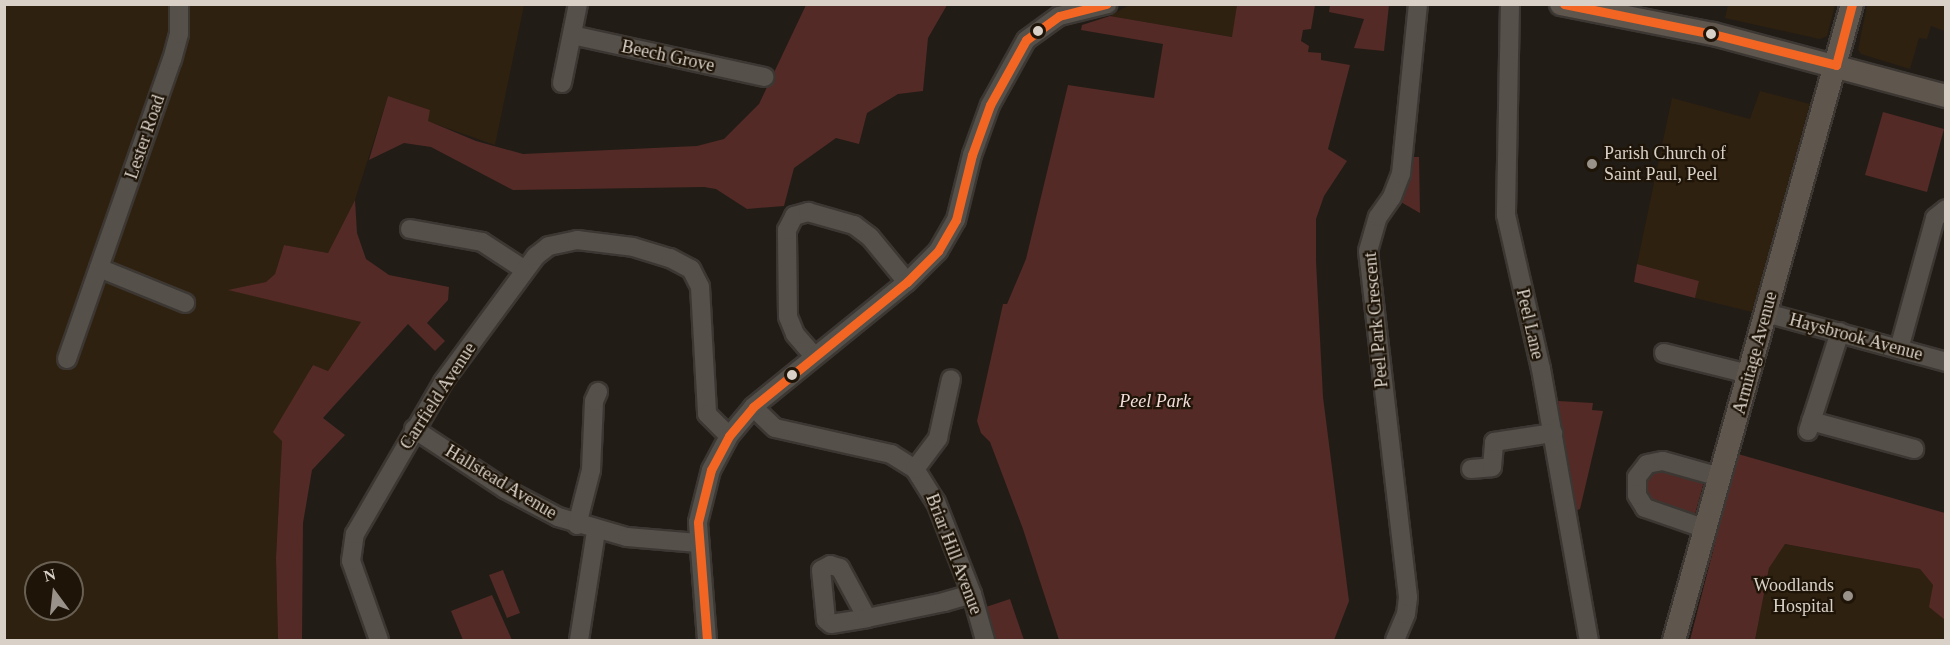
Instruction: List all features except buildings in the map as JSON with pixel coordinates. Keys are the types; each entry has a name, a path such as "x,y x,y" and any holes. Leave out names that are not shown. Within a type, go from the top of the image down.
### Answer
{"main road":[{"path":"1561,4 1691,29 1836,65 1946,96"},
{"name":"Armitage Avenue","path":"1674,640 1707,529 1852,4"}],"street":[{"name":"Lester Road","path":"67,359 172,60 179,34 179,4"},
{"path":"562,83 578,4"},
{"path":"707,640 698,543 705,489 729,436 753,407 931,260 954,225 981,129 1015,57 1034,32 1062,10 1108,4"},
{"name":"Peel Park Crescent","path":"1395,640 1406,614 1408,597 1368,251 1378,217 1392,197 1401,174 1418,4"},
{"name":"Peel Lane","path":"1510,4 1506,215 1553,433 1589,640"},
{"name":"Beech Grove","path":"572,35 764,77"},
{"path":"1899,349 1935,218 1946,209"},
{"path":"814,356 795,334 788,317 787,230 794,216 808,212 854,225 870,237 907,282"},
{"path":"410,230 483,242 525,270"},
{"name":"Carrfield Avenue","path":"379,640 356,577 351,546 414,429 525,270 542,250 567,241 684,264 698,281 707,414 729,436"},
{"path":"99,268 185,303"},
{"name":"Haysbrook Avenue","path":"1766,313 1946,362"},
{"path":"1840,332 1809,427 1910,442"},
{"path":"1664,353 1749,374"},
{"path":"915,469 933,447 954,402 951,379"},
{"path":"577,525 591,470 594,401 598,392"},
{"name":"Briar Hill Avenue","path":"753,407 775,428 891,454 915,469 931,490 972,594 985,640"},
{"name":"Hallstead Avenue","path":"414,429 505,489 577,525 596,531 648,540 698,543"},
{"path":"1471,469 1492,466 1494,442 1553,433"},
{"path":"1707,529 1645,508 1637,495 1637,477 1647,464 1663,461 1720,477"},
{"path":"579,640 596,531"},
{"path":"867,618 972,594"}],"shaded area":[{"path":"1728,4 1835,5 1827,36 1820,39 1725,18"},
{"path":"4,5 524,5 495,145 427,121 430,110 388,96 355,200 328,253 284,245 275,274 266,282 230,290 361,322 328,371 312,365 282,440 276,558 278,640 5,640"},
{"path":"1129,5 1237,5 1233,37 1110,16"},
{"path":"1867,5 1945,5 1945,31 1931,26 1927,39 1919,38 1910,69 1861,54 1858,50"},
{"path":"1760,91 1810,104 1752,312 1695,298 1699,281 1637,264 1672,98 1750,119"},
{"name":"Woodlands Hospital","path":"1784,544 1920,569 1933,585 1930,607 1945,620 1945,640 1755,640 1769,568"}],"green space":[{"path":"806,5 947,5 928,38 923,91 898,94 867,113 859,144 836,138 794,168 784,206 747,209 716,189 704,187 513,190 431,147 404,143 369,160 388,96 430,110 428,121 476,141 523,154 697,146 724,139 759,104"},
{"name":"Peel Park","path":"1237,5 1315,5 1311,29 1303,30 1301,41 1309,46 1308,52 1321,53 1321,60 1350,65 1328,149 1347,161 1324,196 1316,219 1323,397 1349,601 1334,640 1059,640 1023,529 990,442 981,433 977,421 1003,304 1007,304 1026,259 1068,85 1154,98 1163,44 1081,30 1082,25 1110,16 1232,37"},
{"path":"1330,5 1389,5 1384,51 1354,48 1364,19 1329,12"},
{"path":"1883,112 1944,129 1927,192 1865,175"},
{"path":"1411,157 1419,157 1420,213 1399,201 1408,182"},
{"path":"355,200 357,233 366,259 389,275 449,287 448,300 427,323 445,341 435,351 408,324 323,418 345,435 312,470 303,523 302,640 278,640 276,558 282,441 273,432 313,365 328,371 361,322 228,290 266,282 275,274 284,245 328,253"},
{"path":"1637,264 1699,281 1695,298 1634,282"},
{"path":"1558,401 1593,403 1592,410 1603,411 1580,509 1575,511"},
{"path":"1738,454 1945,513 1945,620 1929,607 1933,585 1920,569 1785,544 1769,568 1755,640 1690,640"},
{"path":"1656,467 1705,478 1694,518 1650,506 1641,483"},
{"path":"503,570 520,613 507,618 489,575"},
{"path":"492,595 512,640 463,640 451,611"},
{"path":"1010,599 1024,640 994,640 986,607"}],"transit line":[{"path":"707,640 698,522 711,470 729,436 753,407 907,282 938,251 956,220 972,155 990,105 1026,40 1059,16 1106,4"},
{"path":"1564,4 1713,34 1836,65"},
{"path":"1836,65 1852,4"}],"place":[{"name":"Parish Church of Saint Paul, Peel","path":"1592,164"},
{"name":"Woodlands Hospital","path":"1848,596"}]}
